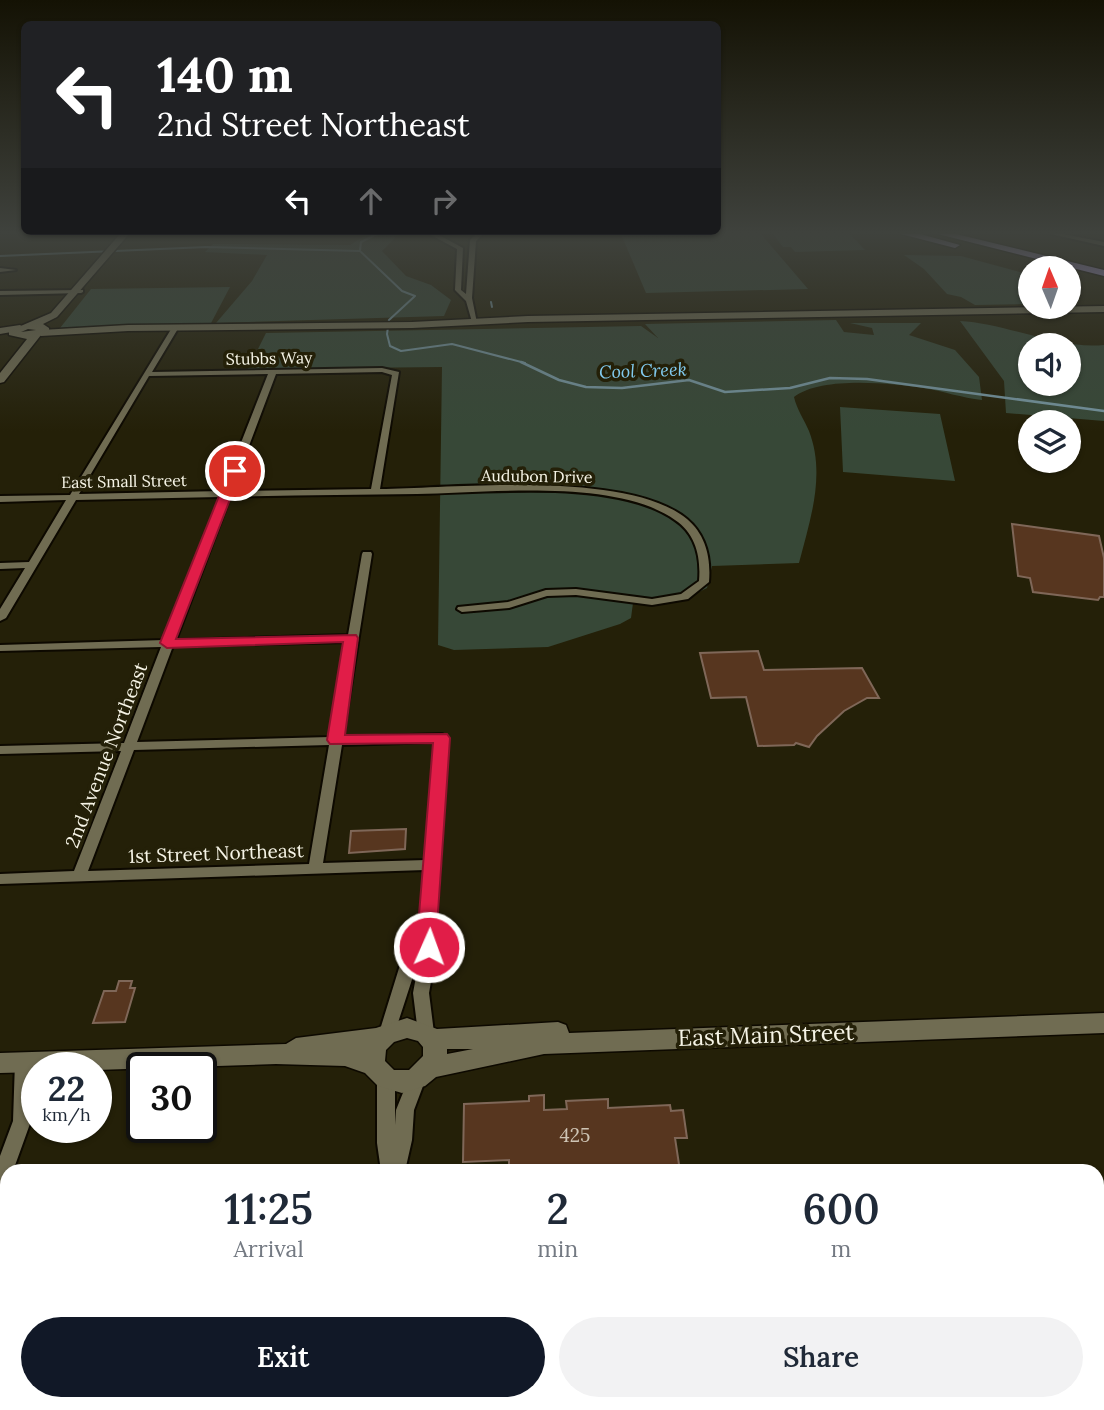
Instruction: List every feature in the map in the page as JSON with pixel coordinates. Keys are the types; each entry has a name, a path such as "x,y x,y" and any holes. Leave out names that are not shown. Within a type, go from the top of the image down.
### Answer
{"main road":[{"path":"0,380 26,350 31,332 51,318 69,300"},
{"path":"31,332 60,315 71,300"},
{"name":"East Main Street","path":"429,1036 469,1039 546,1032 1104,1013"},
{"name":"East Main Street","path":"424,1073 544,1044 1104,1023"},
{"path":"12,1063 276,1054 345,1056 406,1081 424,1073 435,1060 436,1047 429,1036 407,1028 383,1035 302,1046 276,1054"},
{"path":"379,1072 373,1047 383,1035"}],"street":[{"path":"470,301 475,322"},
{"path":"0,331 1104,311"},
{"path":"0,618 175,327"},
{"name":"2nd Avenue Northeast","path":"79,876 273,372"},
{"path":"374,491 396,374 392,372"},
{"name":"Stubbs Way","path":"148,374 392,372"},
{"name":"Audubon Drive","path":"374,491 551,489 595,492 667,510 690,526 702,544 707,565 704,582 684,597 652,602 576,592 546,593 509,605 462,609"},
{"name":"East Small Street","path":"0,499 374,491"},
{"path":"315,869 351,638 367,554"},
{"path":"0,566 33,565"},
{"path":"0,648 351,638"},
{"path":"0,750 442,738 428,927 429,947 421,993 429,1036"},
{"name":"1st Street Northeast","path":"0,879 434,865"},
{"path":"383,1035 397,1007 400,981 410,955 428,927"},
{"path":"6,1164 22,1121 12,1063"},
{"path":"379,1072 389,1164"},
{"path":"398,1164 403,1140 405,1110 424,1073"}],"green space":[{"path":"82,300 223,300 210,325 60,328"},
{"path":"236,300 451,300 444,316 216,323"},
{"path":"966,300 1018,300 1018,304 975,305"},
{"path":"836,320 844,332 874,335 872,328 850,323 921,323 909,335 955,350 979,377 982,400 930,389 875,383 838,384 806,390 794,397 814,448 816,481 808,530 799,563 712,566 707,588 671,601 633,603 631,618 620,624 548,647 454,650 438,645 442,367 248,369 266,333 641,326 658,338 645,324"},
{"path":"960,321 1023,333 1018,333 1018,396 1081,396 1081,345 1104,345 1104,421 1081,419 1081,410 1018,410 1018,414 1006,413 1004,381"},
{"path":"840,407 940,414 955,481 843,472"}],"building":[{"path":"1012,524 1099,536 1104,558 1104,597 1098,600 1033,592 1030,578 1018,576"},
{"path":"758,651 764,670 862,668 879,698 867,698 844,711 809,747 796,743 758,746 746,697 711,698 700,653"},
{"path":"406,829 405,849 349,853 351,831"},
{"path":"119,981 132,981 130,988 135,988 125,1022 93,1023 104,991 116,991"},
{"path":"544,1095 544,1110 567,1109 566,1101 608,1099 608,1108 670,1105 671,1111 683,1110 687,1138 675,1138 679,1164 509,1164 509,1160 463,1162 464,1104 529,1101 529,1096"}],"waterway":[{"name":"Cool Creek","path":"411,300 389,320 387,334 390,346 401,351 452,344 525,363"},
{"path":"491,302 492,307"},
{"name":"Cool Creek","path":"521,362 559,380 586,387 622,388 689,380 725,392 790,388 830,378 867,379 1104,411"}],"route":[{"path":"235,471 167,643 351,638 336,740 442,738 428,927 429,947"}]}
